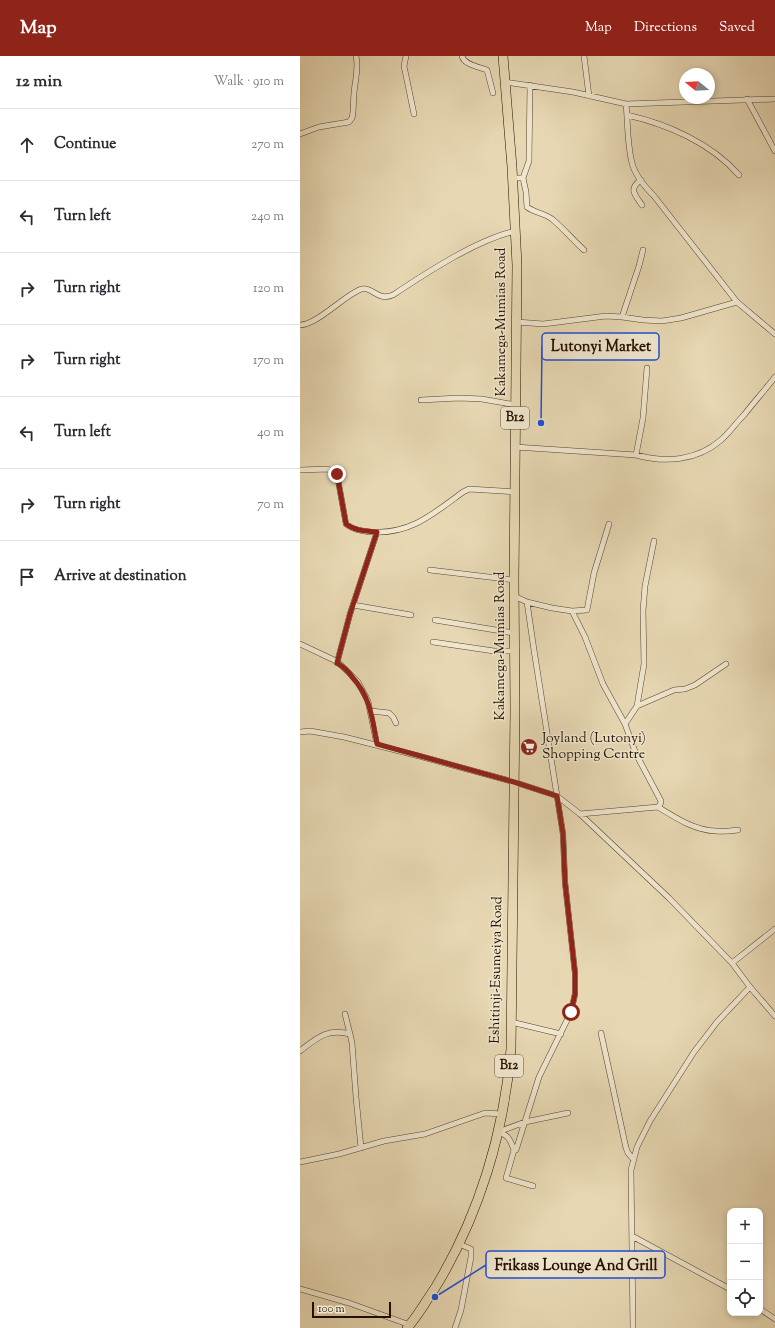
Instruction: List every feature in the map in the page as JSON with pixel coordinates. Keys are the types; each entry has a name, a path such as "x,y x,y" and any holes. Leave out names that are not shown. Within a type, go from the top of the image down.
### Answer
{"highway":[{"name":"Kakamega-Mumias Road","path":"503,56 513,178 518,265 515,447 514,782"},
{"name":"Eshitinji-Esumeiya Road","path":"409,1327 444,1272 471,1218 481,1190 502,1114 509,1077 511,1049 514,782"}],"street":[{"path":"300,134 319,127 349,122 352,118 354,92 358,72 356,56"},
{"path":"406,56 404,66 414,114"},
{"path":"462,56 462,59 466,62 487,70 493,93"},
{"path":"584,56 589,96"},
{"path":"505,82 573,92 626,104 775,99"},
{"path":"530,85 529,161 523,178 527,207 534,212 552,219 584,250"},
{"path":"747,99 775,151"},
{"path":"626,104 628,140 632,164 641,180 737,302 775,334"},
{"path":"627,115 648,120 703,145 732,167 739,175"},
{"path":"513,178 523,178"},
{"path":"641,180 634,185 633,189 642,205"},
{"path":"300,325 316,319 360,289 367,289 381,297 386,298 393,295 467,250 484,242 516,231"},
{"path":"622,317 643,250"},
{"path":"517,322 543,324 573,321 598,316 662,321 681,318 737,302"},
{"path":"636,455 643,418 647,368"},
{"path":"515,447 636,455 666,460 682,459 704,452 720,441 775,377"},
{"path":"421,400 459,398 482,399 516,405"},
{"path":"300,470 328,469 337,474 346,524 350,528 377,532 400,530 422,521 469,489 516,492"},
{"path":"514,596 527,602 552,608 572,611 587,610 594,573 609,524"},
{"path":"337,663 353,605 377,532"},
{"path":"625,724 637,706 644,664 643,611 645,586 654,541"},
{"path":"430,570 514,580"},
{"path":"527,602 563,834 565,882 575,973 575,994 571,1012 539,1077 506,1178 533,1186"},
{"path":"353,605 411,615"},
{"path":"572,611 585,637 603,684 625,724 636,754 661,798 660,805 658,807"},
{"path":"435,620 514,633"},
{"path":"433,642 488,650 514,651"},
{"path":"300,644 337,663 348,672 363,690 371,711 377,744"},
{"path":"637,706 674,690 685,689 695,685 726,664"},
{"path":"371,711 389,713 394,717 396,723"},
{"path":"300,732 310,731 377,744 514,782 557,796 580,814 669,898 732,963 775,1016"},
{"path":"580,814 658,807 686,823 702,829 717,831 738,830"},
{"path":"732,963 775,929"},
{"path":"634,1328 631,1170 637,1147 650,1121 694,1052 717,1022 750,987"},
{"path":"345,1014 352,1043 361,1148"},
{"path":"511,1022 561,1034"},
{"path":"300,1051 316,1039 329,1033 339,1031 350,1034"},
{"path":"601,1033 626,1148 634,1160"},
{"path":"300,1162 339,1154 384,1141 425,1134 485,1113 502,1114"},
{"path":"498,1132 525,1122 568,1113"},
{"path":"498,1132 505,1134 514,1150"},
{"path":"632,1236 727,1288"},
{"path":"455,1328 461,1310 471,1257 471,1249 459,1244"},
{"path":"300,1289 349,1303 409,1327"},
{"path":"763,1311 775,1319"}],"place":[{"name":"Lutonyi Market","path":"541,423"},
{"name":"Joyland (Lutonyi) Shopping Centre","path":"529,747"},
{"name":"Frikass Lounge And Grill","path":"435,1297"}],"route":[{"path":"337,474 346,524 350,528 377,532 350,614 337,663 341,665 358,682 363,690 372,714 377,744 514,782 557,796 563,834 565,882 575,973 575,994 571,1012"}]}
